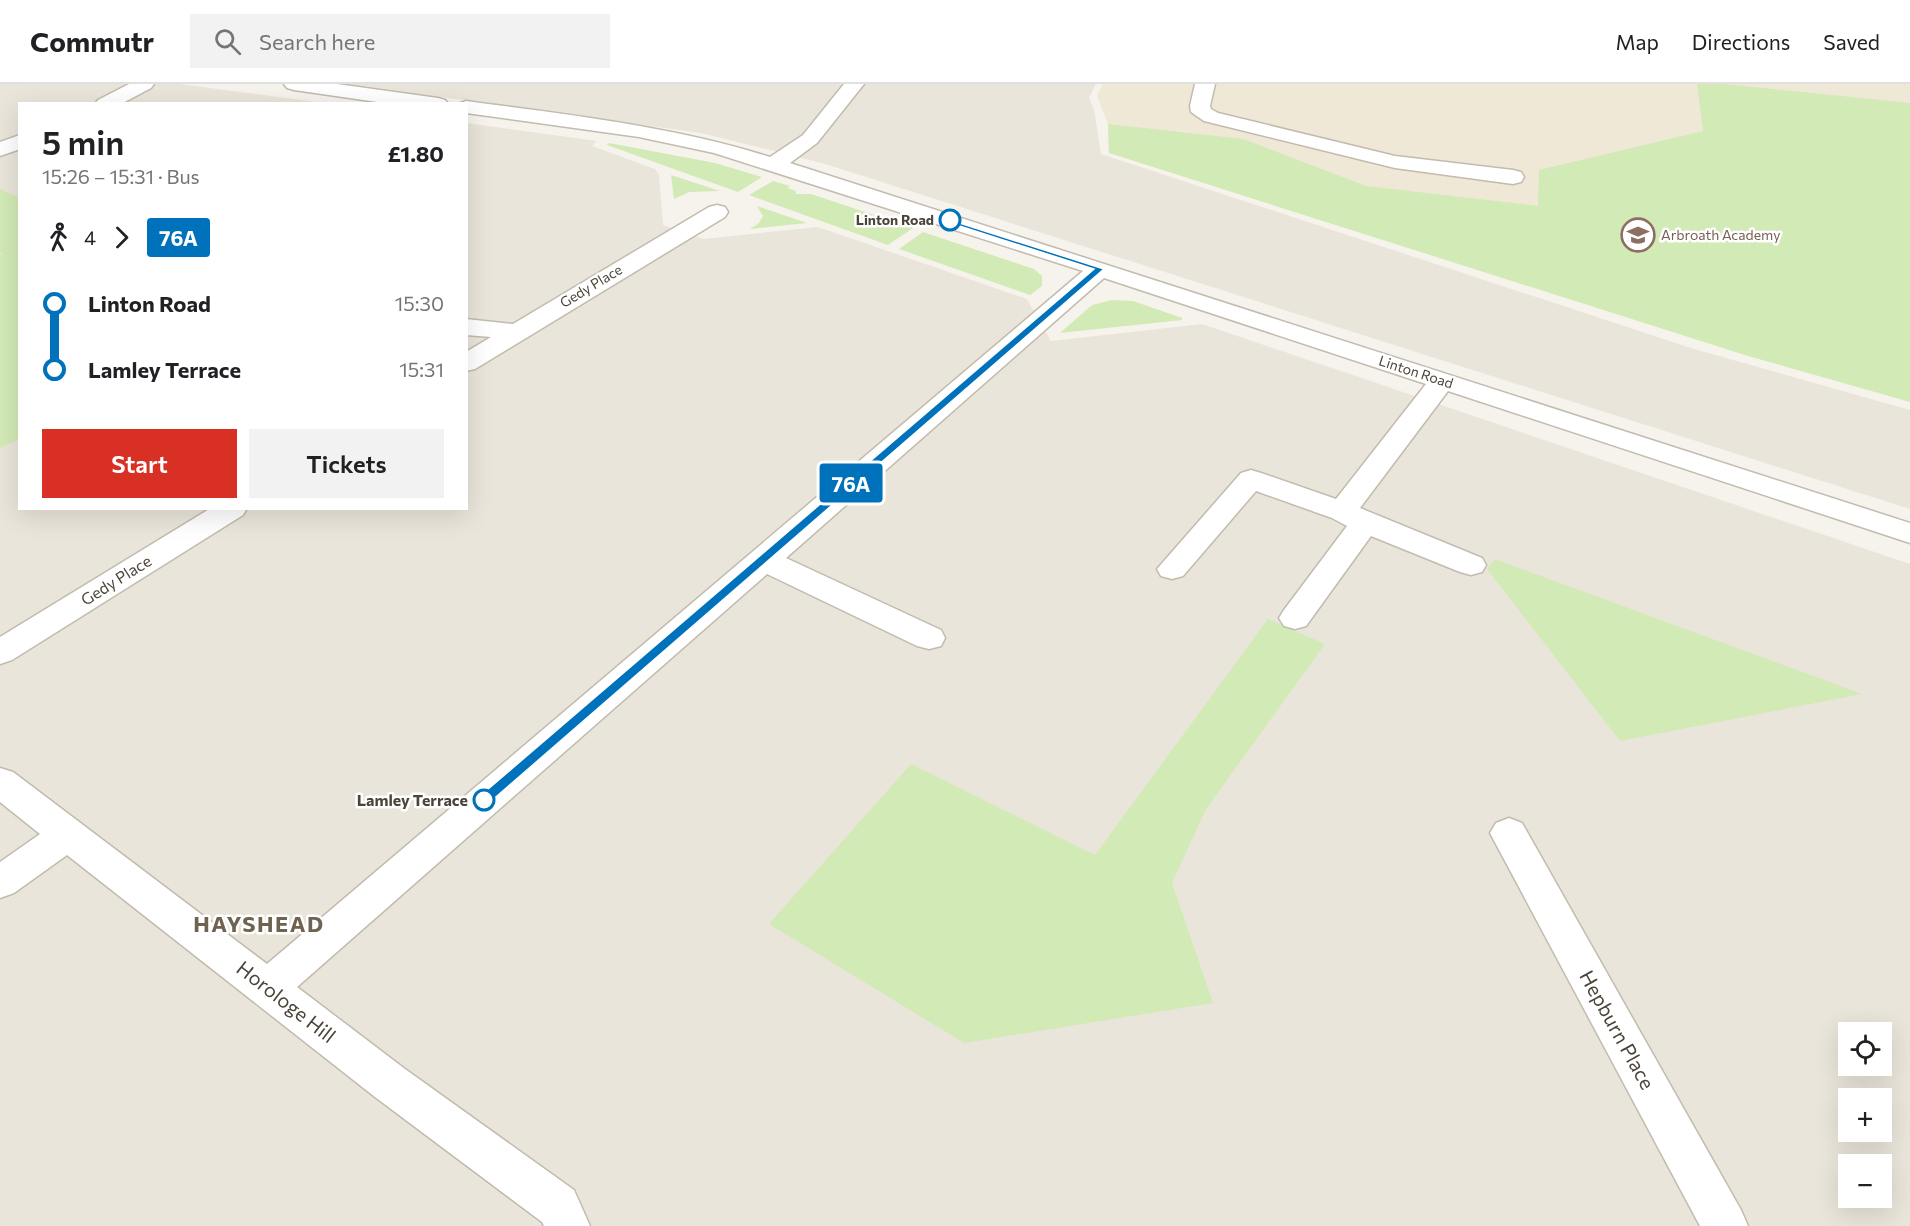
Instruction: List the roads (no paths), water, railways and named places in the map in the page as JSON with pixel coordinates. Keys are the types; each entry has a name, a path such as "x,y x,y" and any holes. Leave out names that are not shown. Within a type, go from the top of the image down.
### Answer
{"street":[{"path":"109,102 144,84"},
{"path":"294,84 424,102"},
{"path":"775,164 810,139 854,84"},
{"path":"1205,84 1200,105 1201,112 1212,117 1395,162 1513,177"},
{"name":"Linton Road","path":"468,107 639,131 719,148 775,164 1910,533"},
{"path":"0,150 18,142"},
{"name":"Gedy Place","path":"468,362 717,212"},
{"path":"268,988 1100,269"},
{"path":"468,327 514,332"},
{"path":"1295,618 1354,517 1443,380"},
{"path":"1172,569 1251,478 1471,565"},
{"name":"Gedy Place","path":"0,652 230,510"},
{"path":"762,559 929,638"},
{"name":"Horologe Hill","path":"0,782 390,1083 558,1206 567,1226"},
{"name":"Hepburn Place","path":"1509,833 1725,1226"},
{"path":"0,882 67,835"}],"place":[{"name":"Linton Road","path":"950,220"},
{"name":"Arbroath Academy","path":"1638,235"},
{"name":"Lamley Terrace","path":"484,800"}],"district":[{"name":"HAYSHEAD","path":"259,924"}]}
